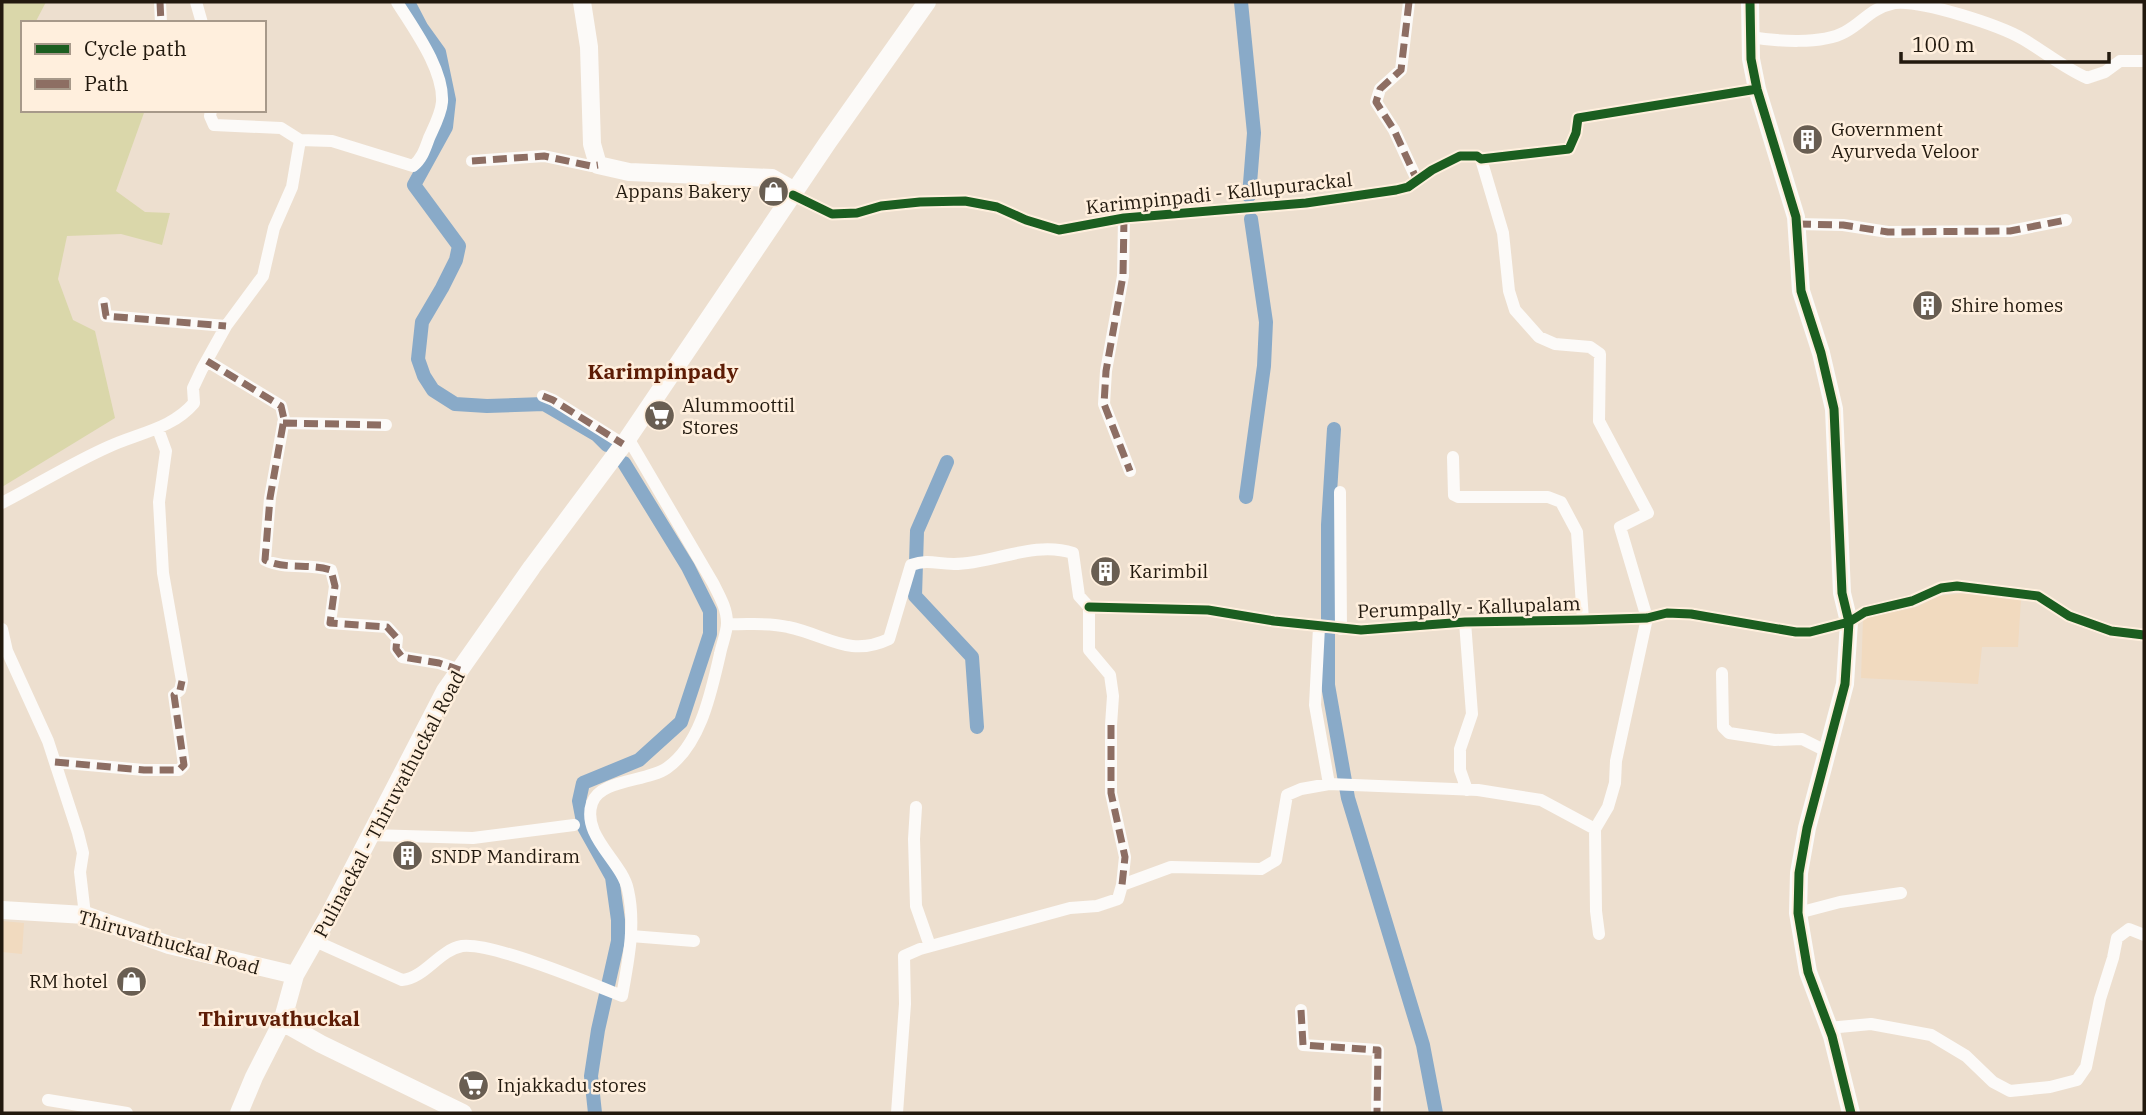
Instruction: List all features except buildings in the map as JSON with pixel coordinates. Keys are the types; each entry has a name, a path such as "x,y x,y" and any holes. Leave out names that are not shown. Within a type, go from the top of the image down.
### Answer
{"main road":[{"path":"582,2 589,47 592,144 598,165 629,172 772,178 794,193"},
{"path":"623,443 925,2"},
{"path":"1750,2 1750,37 1756,89 1797,225 1801,291 1821,353 1833,409 1842,593 1849,622 1845,684 1826,751 1799,873 1798,913 1808,972 1844,1080 1851,1113"},
{"name":"Pulinackal - Thiruvathuckal Road","path":"239,1113 282,1022 295,975 433,712 460,670 623,443"},
{"name":"Thiruvathuckal Road","path":"2,910 85,915 169,945 295,975"},
{"path":"282,1022 321,1044 463,1113"}],"street":[{"path":"160,2 161,21"},
{"path":"196,2 201,21"},
{"path":"211,112 214,125 281,128 300,140 332,141 413,166 419,161 437,121 442,100 438,78 427,51 397,2"},
{"path":"1409,2 1401,70 1380,89 1376,102 1394,130 1417,180"},
{"path":"1750,37 1789,41 1843,34 1875,10 1898,2 1924,4 1956,12 2012,34 2087,78 2105,72 2120,61 2144,61"},
{"name":"Karimpinpadi - Kallupurackal","path":"794,193 832,214 858,213 881,206 965,201 997,207 1026,220 1059,230 1124,218 1306,203 1396,190 1408,187 1460,156 1477,156 1481,159 1569,149 1576,133 1578,118 1756,89"},
{"path":"2,503 108,447 158,429 184,415 194,403 193,388 226,326 263,276 274,228 292,187 300,140"},
{"path":"472,161 544,156 591,166 598,165"},
{"path":"1481,159 1503,233 1509,291 1515,310 1539,337 1555,344 1590,347 1600,354 1599,421 1648,513 1620,527 1647,618 1616,761 1615,783 1608,807 1595,829 1596,911 1599,934"},
{"path":"1124,218 1123,276 1106,371 1104,404 1130,471"},
{"path":"1797,225 1843,225 1888,232 2010,231 2066,220"},
{"path":"104,303 106,316 226,326"},
{"path":"207,362 281,406 284,423 270,498 265,560 276,566 318,566 331,570 335,586 330,623 387,627 397,638 396,649 402,657 439,663 460,670"},
{"path":"315,941 402,980 414,976 449,950 463,946 509,954 622,996 631,936 628,888 596,835 592,803 603,788 640,779 666,768 684,751 707,705 727,624 724,605 713,583 623,443 553,400 543,397"},
{"path":"284,423 386,425"},
{"path":"55,762 144,770 179,770 184,765 174,695 180,690 181,681 163,573 159,502 166,451 158,429"},
{"path":"1453,457 1453,489 1454,495 1458,497 1548,497 1561,502 1577,532 1583,620"},
{"path":"1340,492 1341,629"},
{"path":"727,624 786,626 833,642 860,648 874,646 889,639 911,565 925,560 954,564 1013,553 1062,549 1073,553 1079,596 1089,607 1090,650 1110,675 1114,696 1111,725 1111,793 1125,857 1118,899 1097,906 1070,908 930,946 904,956 905,1004 897,1113"},
{"name":"Perumpally - Kallupalam","path":"1089,607 1208,610 1341,629 1379,630 1465,622 1647,618 1667,613 1691,614 1796,632 1811,632 1849,622 1865,612 1912,601 1941,588 1957,586 2038,596 2069,616 2111,631 2144,635"},
{"path":"1465,622 1472,714 1460,749 1460,770 1467,790"},
{"path":"1319,626 1315,705 1341,785"},
{"path":"2,629 7,652 48,741 83,853 80,872 85,915"},
{"path":"1723,673 1723,727 1729,733 1774,740 1802,739 1826,751"},
{"path":"1122,886 1171,867 1261,869 1276,860 1287,795 1301,789 1341,785 1467,790 1541,800 1595,829"},
{"path":"916,807 916,906 930,946"},
{"path":"370,835 473,838 573,825"},
{"path":"1798,913 1840,902 1901,893"},
{"path":"1828,1028 1871,1024 1931,1035 1966,1056 1993,1082 2010,1091 2050,1087 2077,1080 2086,1067 2100,999 2117,937 2129,929 2144,935"},
{"path":"631,936 694,941"},
{"path":"1301,1010 1303,1045 1378,1050 1377,1113"},
{"path":"48,1100 127,1113"}],"shaded area":[{"path":"2,2 46,2 36,21 21,21 21,112 144,112 116,191 145,212 170,213 162,245 121,234 67,236 58,279 73,320 95,331 115,418 2,487"},
{"path":"1964,593 2021,599 2018,647 1982,647 1978,684 1861,678 1863,618 1917,607 1938,596"},
{"path":"2,921 24,923 22,954 2,952"}],"waterway":[{"path":"408,2 421,27 439,52 449,100 446,127 414,185 459,246 456,260 422,322 418,359 424,376 433,390 455,404 544,404 597,435 607,445"},
{"path":"1241,2 1254,133 1249,196"},
{"path":"1246,497 1264,366 1266,322 1251,219"},
{"path":"1334,429 1328,525 1328,685 1348,798 1423,1045 1436,1113"},
{"path":"947,462 917,531 915,596 972,657 977,727"},
{"path":"595,1113 591,1076 598,1030 618,941 618,920 612,877 584,827 579,801 583,783 639,760 681,722 710,634 710,611 688,567 624,463"}],"marked path":[{"path":"160,2 161,21"},
{"path":"1409,2 1401,70 1380,89 1376,102 1394,130 1417,180"},
{"path":"472,161 544,156 591,166 598,165"},
{"path":"1124,218 1123,276 1106,371 1104,404 1130,471"},
{"path":"1797,224 1843,225 1888,232 2010,231 2066,220"},
{"path":"104,303 106,316 226,326"},
{"path":"207,361 281,406 284,419 270,498 265,560 281,565 331,570 335,586 330,623 387,627 397,638 396,649 402,657 439,663 460,670"},
{"path":"543,396 623,444"},
{"path":"283,423 386,425"},
{"path":"55,762 144,770 179,770 184,765 174,695 180,690 182,681"},
{"path":"1111,725 1111,793 1125,857 1122,885"},
{"path":"1301,1010 1303,1045 1378,1050 1377,1113"}],"cycle path":[{"path":"1750,2 1751,59 1757,89 1796,217 1801,291 1821,353 1834,409 1842,593 1849,622 1845,684 1807,828 1799,873 1798,913 1808,972 1832,1036 1851,1113"},
{"path":"793,195 832,214 857,213 881,206 920,202 965,201 997,207 1026,220 1059,230 1124,218 1306,203 1408,187 1432,170 1460,156 1477,156 1481,159 1569,149 1576,133 1578,118 1757,89"},
{"path":"1089,607 1208,610 1274,621 1361,630 1465,622 1647,618 1667,613 1691,614 1810,632 1849,622 1865,612 1912,601 1941,588 1957,586 2038,596 2069,616 2111,631 2144,635"}],"place":[{"name":"Government Ayurveda Veloor","path":"1808,140"},
{"name":"Appans Bakery","path":"774,191"},
{"name":"Shire homes","path":"1928,305"},
{"name":"Alummoottil Stores","path":"659,416"},
{"name":"Karimbil","path":"1106,571"},
{"name":"SNDP Mandiram","path":"408,856"},
{"name":"RM hotel","path":"131,981"},
{"name":"Injakkadu stores","path":"474,1085"}],"district":[{"name":"Karimpinpady","path":"663,371"},
{"name":"Thiruvathuckal","path":"279,1018"}]}
